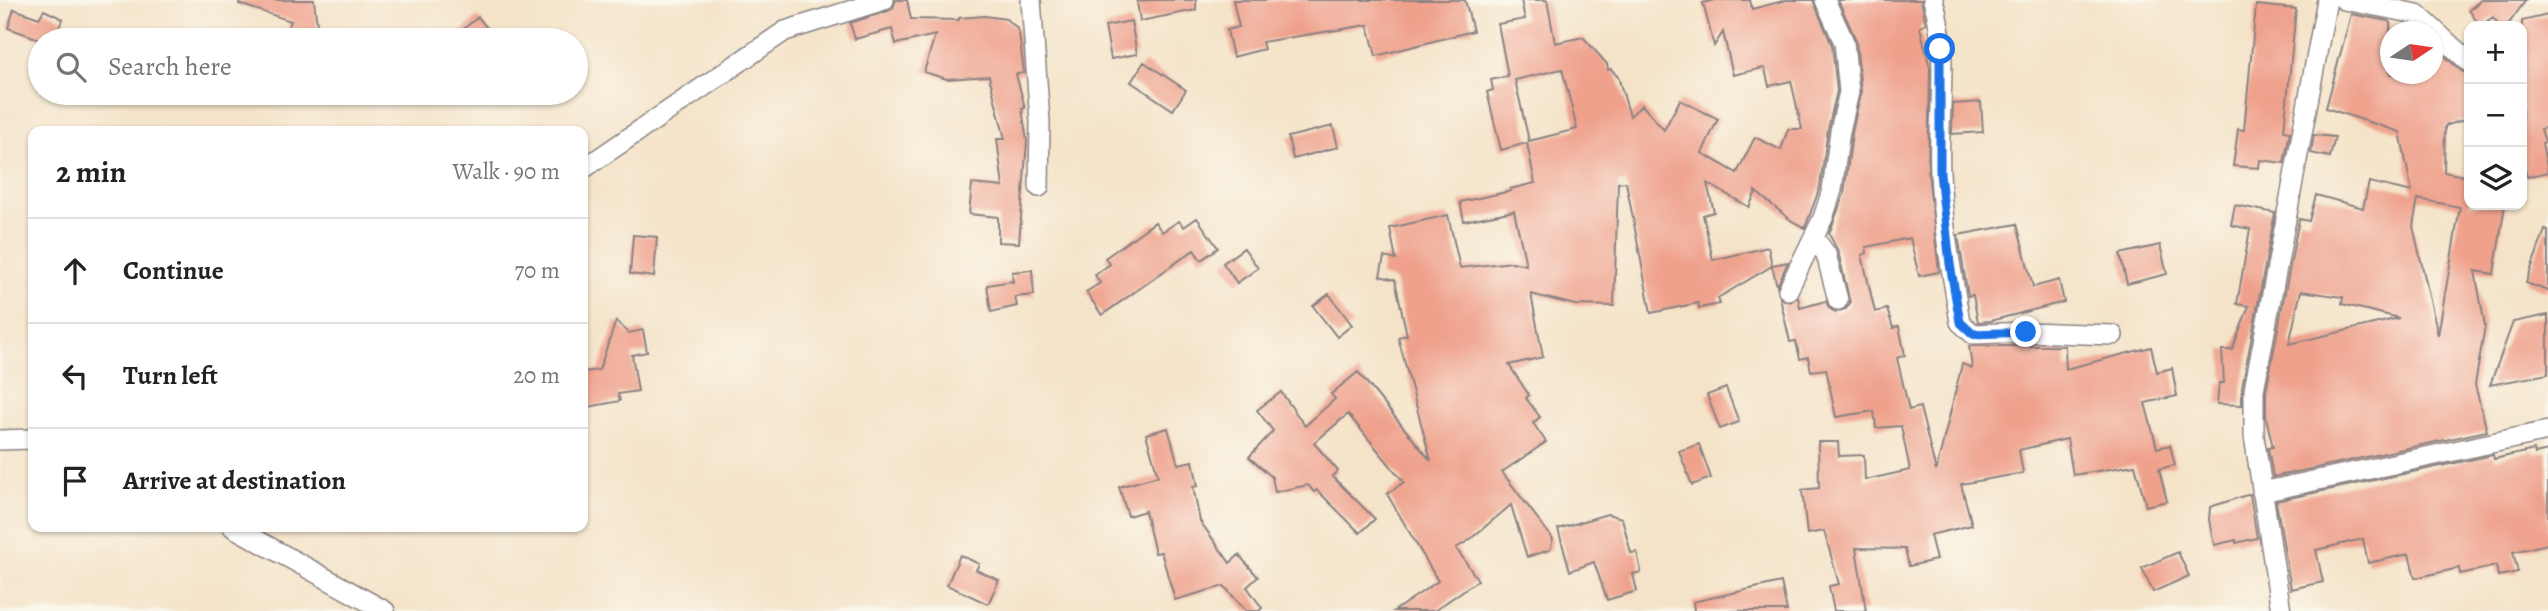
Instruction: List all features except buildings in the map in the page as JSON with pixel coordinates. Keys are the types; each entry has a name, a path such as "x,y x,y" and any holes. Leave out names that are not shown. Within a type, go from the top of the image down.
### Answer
{"street":[{"path":"588,166 785,31 884,0"},
{"path":"1031,0 1041,122 1039,187"},
{"path":"1788,290 1824,218 1832,190 1840,131 1849,92 1844,42 1825,0"},
{"path":"1933,0 1939,19 1942,88 1940,173 1950,264 1960,322 1973,334 2026,332 2113,335"},
{"path":"2281,611 2254,436 2254,390 2328,0"},
{"path":"2344,0 2417,13 2464,57"},
{"path":"1814,238 1826,254 1838,300"},
{"path":"2262,492 2548,431"},
{"path":"0,440 28,439"},
{"path":"242,532 385,611"}],"route":[{"path":"1940,49 1940,173 1950,264 1960,322 1973,334 2026,332"}]}
